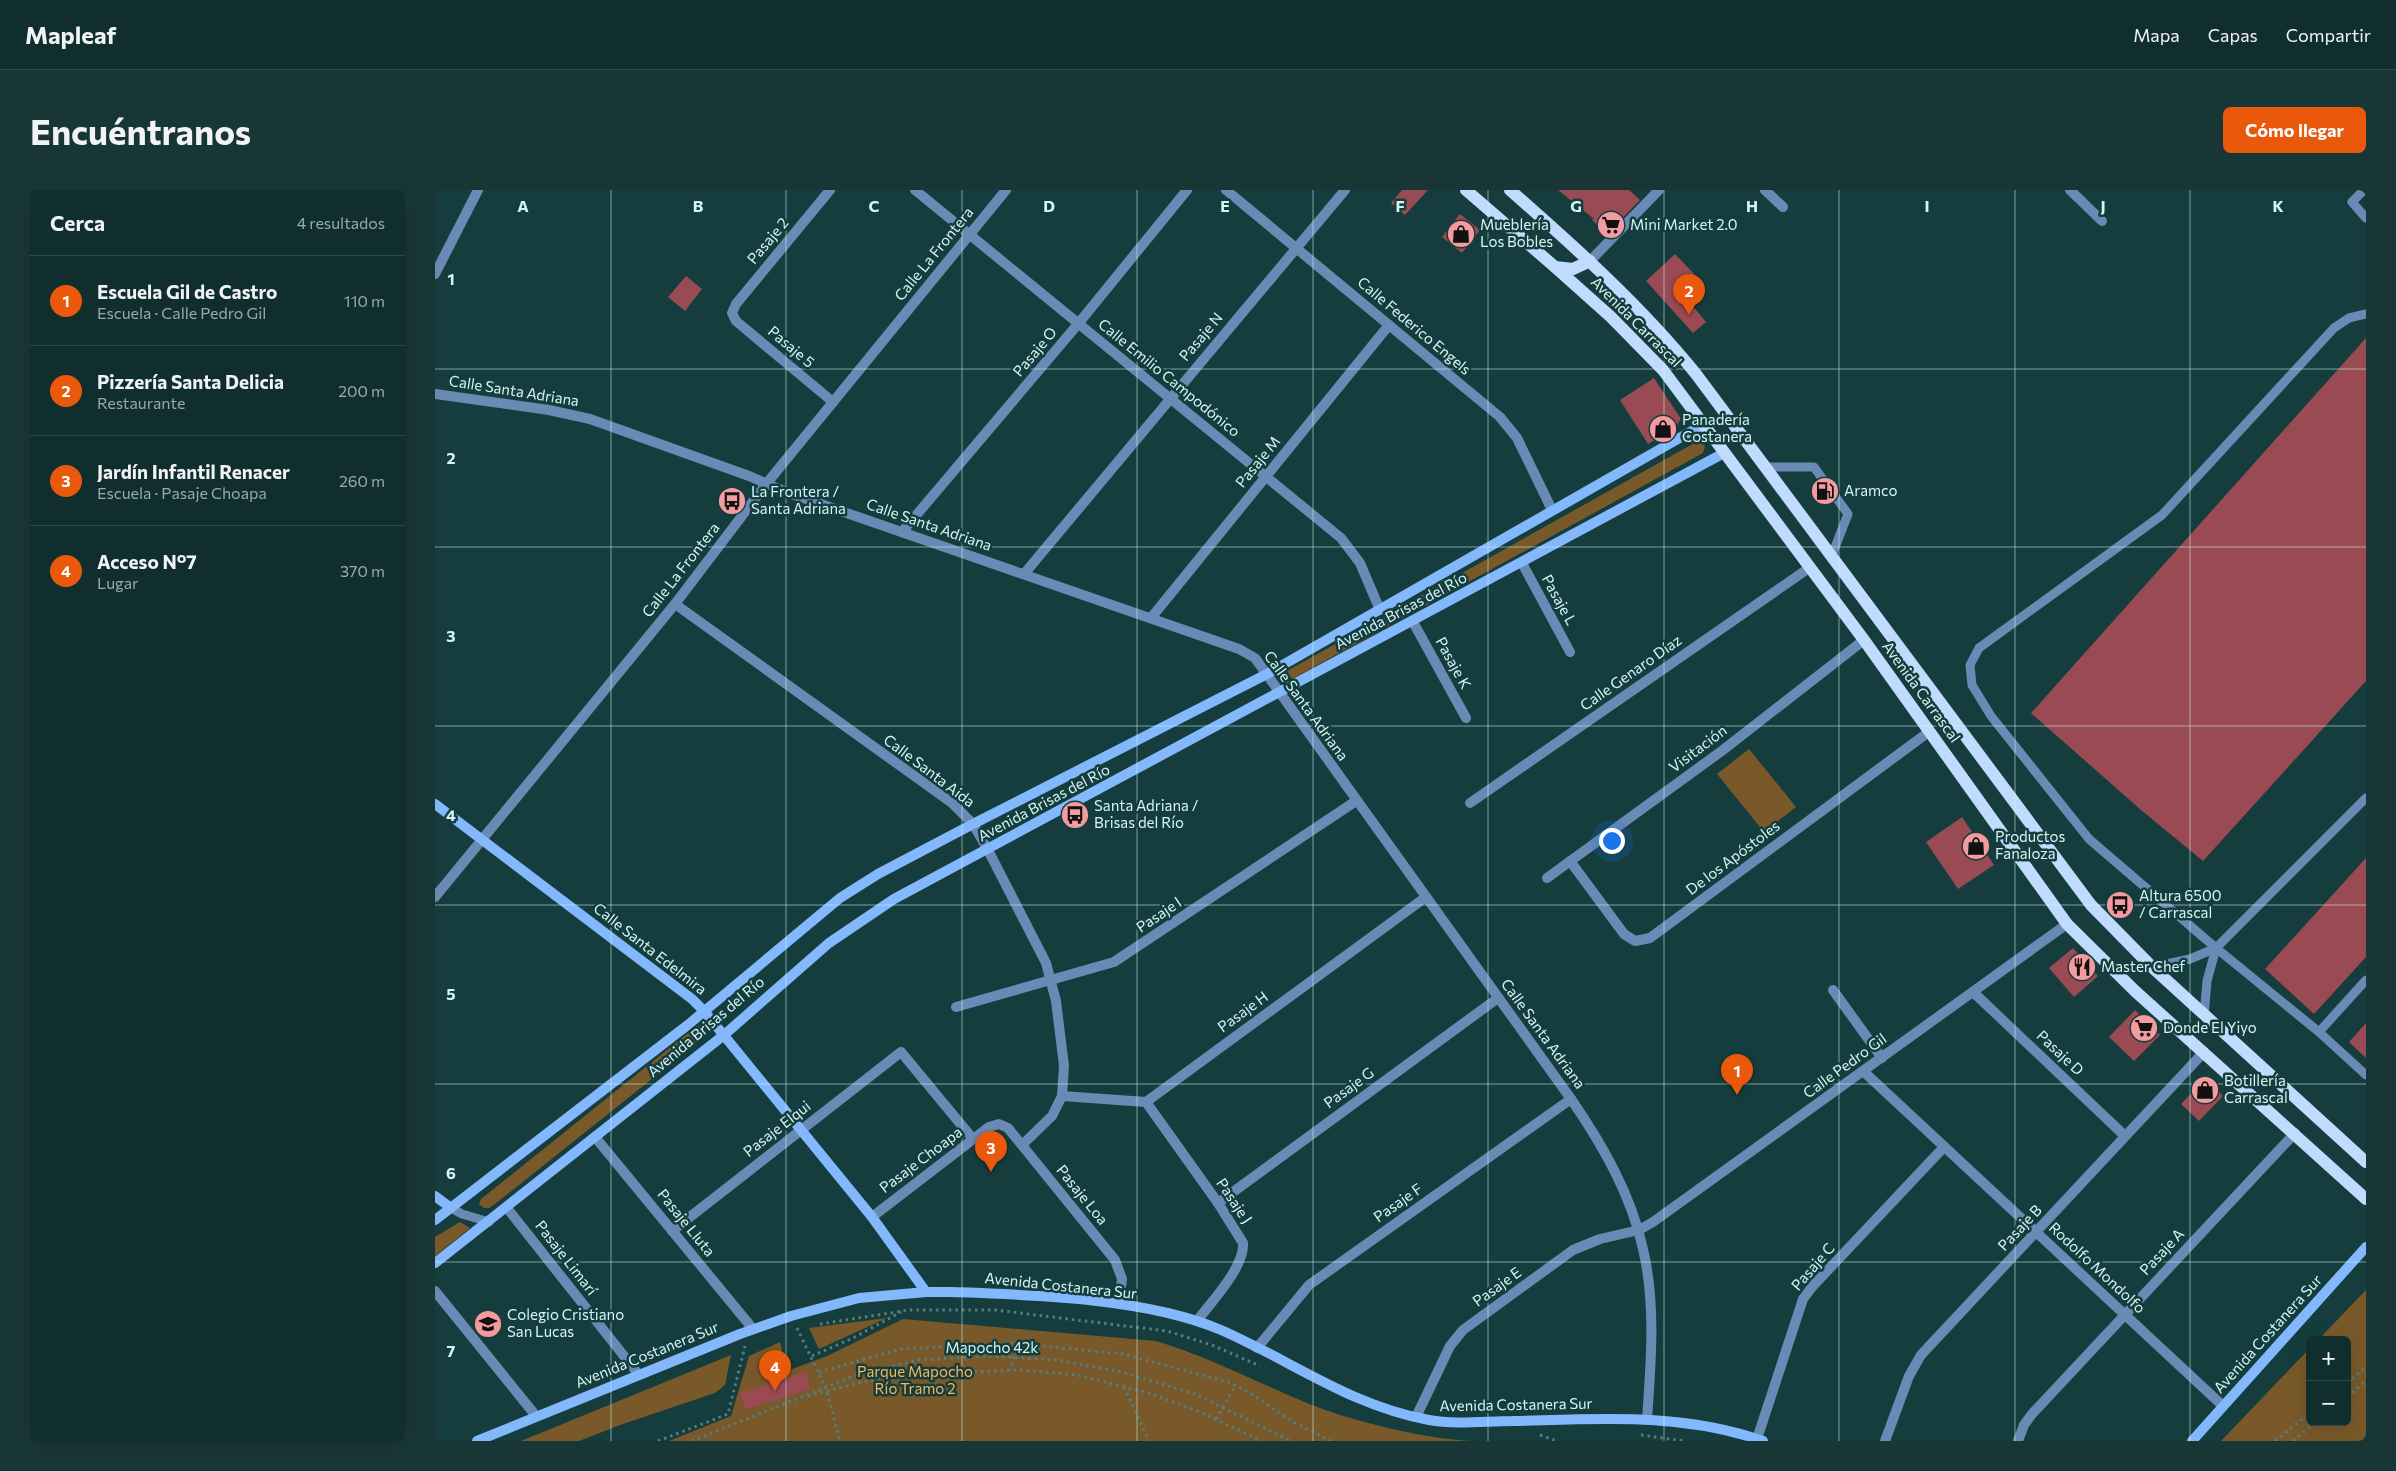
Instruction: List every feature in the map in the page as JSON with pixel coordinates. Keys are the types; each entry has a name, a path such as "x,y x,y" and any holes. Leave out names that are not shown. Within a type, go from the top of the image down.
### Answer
{"main road":[{"name":"Avenida Carrascal","path":"1466,190 1555,266 1658,364 1930,731 2067,924 2135,991 2295,1133 2366,1199"},
{"name":"Avenida Carrascal","path":"1510,190 1591,261 1676,349 1767,467 2091,905 2152,968 2366,1162"},
{"path":"1555,266 1573,269 1591,261"}],"street":[{"path":"435,274 478,190"},
{"name":"Pasaje 2","path":"732,313 736,304 830,190"},
{"name":"Calle Emilio Campodónico","path":"915,190 1348,545 1360,563 1380,610"},
{"name":"Calle La Frontera","path":"435,897 675,604 767,483 1006,190"},
{"name":"Pasaje O","path":"902,532 1078,324 1187,190"},
{"name":"Calle Federico Engels","path":"1226,190 1506,423 1517,438 1552,510"},
{"name":"Pasaje N","path":"1024,574 1295,247 1345,190"},
{"path":"1591,261 1659,190"},
{"path":"1765,190 1783,207"},
{"path":"2070,190 2102,221"},
{"name":"Pasaje 5","path":"732,313 736,321 833,402"},
{"name":"Pasaje M","path":"1151,618 1389,325"},
{"name":"Calle Santa Adriana","path":"435,394 570,414 1151,618 1248,653 1255,658 1571,1099 1615,1172 1639,1230 1647,1270 1651,1322 1647,1419"},
{"name":"Avenida Brisas del Río","path":"435,1220 705,1011 805,924 839,898 878,874 973,824 1267,674 1704,424"},
{"name":"Avenida Brisas del Río","path":"435,1263 724,1035 829,943 895,899 1724,453"},
{"name":"Pasaje L","path":"1521,563 1571,652"},
{"name":"Calle Genaro Díaz","path":"1470,803 1809,568"},
{"name":"Calle Santa Aida","path":"675,604 952,804 973,824 1042,955 1051,979 1056,1001 1063,1066 1062,1096 1052,1116 1023,1145"},
{"name":"Pasaje K","path":"1413,622 1466,718"},
{"name":"Visitación","path":"1547,878 1723,750 1863,640"},
{"name":"De los Apóstoles","path":"1570,861 1624,934 1635,941 1651,938 1930,731"},
{"name":"Pasaje I","path":"956,1007 1104,965 1123,957 1356,801"},
{"name":"Calle Santa Edelmira","path":"435,804 692,999 705,1011 872,1217 926,1292"},
{"name":"Pasaje H","path":"1146,1102 1426,897"},
{"name":"Calle Pedro Gil","path":"1639,1230 2067,924"},
{"path":"1833,990 1881,1058"},
{"name":"Pasaje D","path":"1973,992 2125,1136"},
{"name":"Pasaje G","path":"1218,1203 1498,998"},
{"name":"Pasaje Elqui","path":"672,1231 901,1052 973,1139"},
{"name":"Pasaje B","path":"1885,1441 1909,1376 1917,1362 2204,1052"},
{"name":"Rodolfo Mondolfo","path":"1863,1071 2223,1406"},
{"path":"1062,1096 1146,1102"},
{"name":"Pasaje F","path":"1257,1348 1309,1285 1571,1099"},
{"name":"Pasaje J","path":"1146,1102 1240,1236 1243,1250 1239,1264 1197,1321"},
{"name":"Pasaje Loa","path":"989,1127 999,1124 1004,1126 1023,1145 1115,1260 1122,1279 1119,1304"},
{"name":"Pasaje Choapa","path":"872,1217 989,1127"},
{"name":"Pasaje A","path":"2018,1441 2025,1424 2032,1414 2295,1133"},
{"name":"Pasaje Lluta","path":"595,1137 753,1329"},
{"name":"Pasaje C","path":"1760,1440 1803,1300 1819,1280 1945,1147"},
{"path":"435,1196 451,1208"},
{"name":"Pasaje Limarí","path":"507,1208 639,1375"},
{"name":"Pasaje E","path":"1416,1417 1450,1346 1463,1330 1580,1246 1600,1238 1639,1230"},
{"name":"Avenida Costanera Sur","path":"2192,1441 2366,1247"},
{"path":"435,1291 536,1416"},
{"name":"Avenida Costanera Sur","path":"477,1441 753,1329 791,1316 859,1298 926,1292 980,1293 1119,1304 1197,1321 1257,1348 1359,1400 1386,1410 1416,1417 1447,1422 1647,1419 1716,1429 1760,1440"}],"lane":[{"path":"2363,190 2352,202 2366,218"},
{"path":"2366,314 2349,318 2333,328 2162,515 1979,648 1970,665 1972,685 1991,716 2089,839 2216,948 2319,1032 2366,1075"},
{"path":"1767,467 1814,467 1849,514 1832,555"},
{"path":"2152,968 2190,959 2216,948 2366,798"},
{"path":"2205,1016 2207,981 2216,948"},
{"path":"2319,1032 2366,980"},
{"path":"451,1208 462,1214 489,1222"}],"path":[{"path":"818,1325 904,1311 995,1310 1167,1331 1212,1345 1266,1369"},
{"path":"812,1356 853,1338 904,1311"},
{"path":"791,1316 812,1356 826,1389 840,1441"},
{"path":"789,1332 803,1328"},
{"path":"738,1348 754,1343"},
{"path":"819,1372 901,1349 1019,1343 1123,1354 1247,1391 1295,1423 1331,1441"},
{"path":"1009,1371 1019,1343"},
{"path":"658,1441 728,1414 746,1346"},
{"name":"Mapocho 42k","path":"692,1441 826,1389 856,1375 919,1360 990,1356 1058,1360 1122,1372 1178,1388 1223,1407 1291,1441"},
{"path":"2350,1381 2366,1368"},
{"path":"826,1389 912,1374 1009,1371 1077,1375 1149,1393 1263,1441"},
{"path":"2351,1394 2366,1381"},
{"path":"1216,1420 1235,1386"},
{"path":"1123,1387 1149,1441"},
{"path":"2275,1441 2306,1416"},
{"path":"2293,1441 2311,1426"},
{"path":"1557,1441 1538,1435 1559,1434"},
{"path":"1639,1435 1683,1441"}],"green space":[{"path":"1698,441 1705,446 1703,453 1292,679 1287,671"},
{"path":"1749,749 1796,807 1764,832 1717,774"},
{"path":"703,1025 707,1035 495,1204 489,1208 484,1208 479,1204 481,1199 697,1026"},
{"path":"460,1222 470,1228 435,1256 435,1237"},
{"path":"2366,1290 2366,1441 2221,1441 2306,1352 2306,1426 2351,1426 2351,1336 2322,1336"},
{"path":"887,1318 819,1349 809,1328"},
{"name":"Parque Mapocho Río Tramo 2","path":"903,1319 1156,1341 1176,1347 1312,1405 1349,1418 1412,1433 1472,1441 669,1441 731,1416 749,1356 780,1342 787,1371 827,1356"},
{"path":"731,1355 725,1385 715,1393 579,1441 521,1441"}],"building":[{"path":"1402,190 1428,190 1405,215 1391,203"},
{"path":"1558,190 1629,190 1640,200 1607,234 1592,220 1594,219"},
{"name":"Mueblería Los Bobles","path":"1460,214 1480,230 1462,253 1442,237"},
{"path":"1675,254 1697,277 1681,292 1706,322 1693,333 1646,281"},
{"path":"686,276 702,289 685,311 668,297"},
{"path":"2366,338 2366,681 2203,861 2141,810 2031,713"},
{"path":"1654,378 1681,419 1675,428 1648,444 1620,400"},
{"path":"1962,817 1994,865 1958,889 1926,842"},
{"path":"2366,858 2366,957 2314,1014 2265,969"},
{"path":"2073,948 2098,976 2074,997 2049,968"},
{"path":"2135,1010 2160,1035 2134,1061 2109,1037"},
{"path":"2366,1023 2366,1058 2349,1042"},
{"path":"2201,1083 2214,1087 2223,1096 2199,1121 2181,1104"},
{"path":"805,1372 811,1389 745,1410 740,1393"}],"place":[{"name":"Mini Market 2.0","path":"1611,225"},
{"name":"Mueblería Los Bobles","path":"1461,234"},
{"name":"Pizzería Santa Delicia","path":"1689,315"},
{"name":"Panadería Costanera","path":"1663,429"},
{"name":"Aramco","path":"1825,491"},
{"name":"La Frontera / Santa Adriana","path":"732,501"},
{"name":"Santa Adriana / Brisas del Río","path":"1075,815"},
{"name":"Productos Fanaloza","path":"1976,846"},
{"name":"Altura 6500 / Carrascal","path":"2120,905"},
{"name":"Master Chef","path":"2082,967"},
{"name":"Donde El Yiyo","path":"2144,1028"},
{"name":"Botillería Carrascal","path":"2205,1090"},
{"name":"Escuela Gil de Castro","path":"1737,1095"},
{"name":"Jardín Infantil Renacer","path":"991,1172"},
{"name":"Colegio Cristiano San Lucas","path":"488,1324"},
{"name":"Acceso N°7","path":"775,1391"}]}
